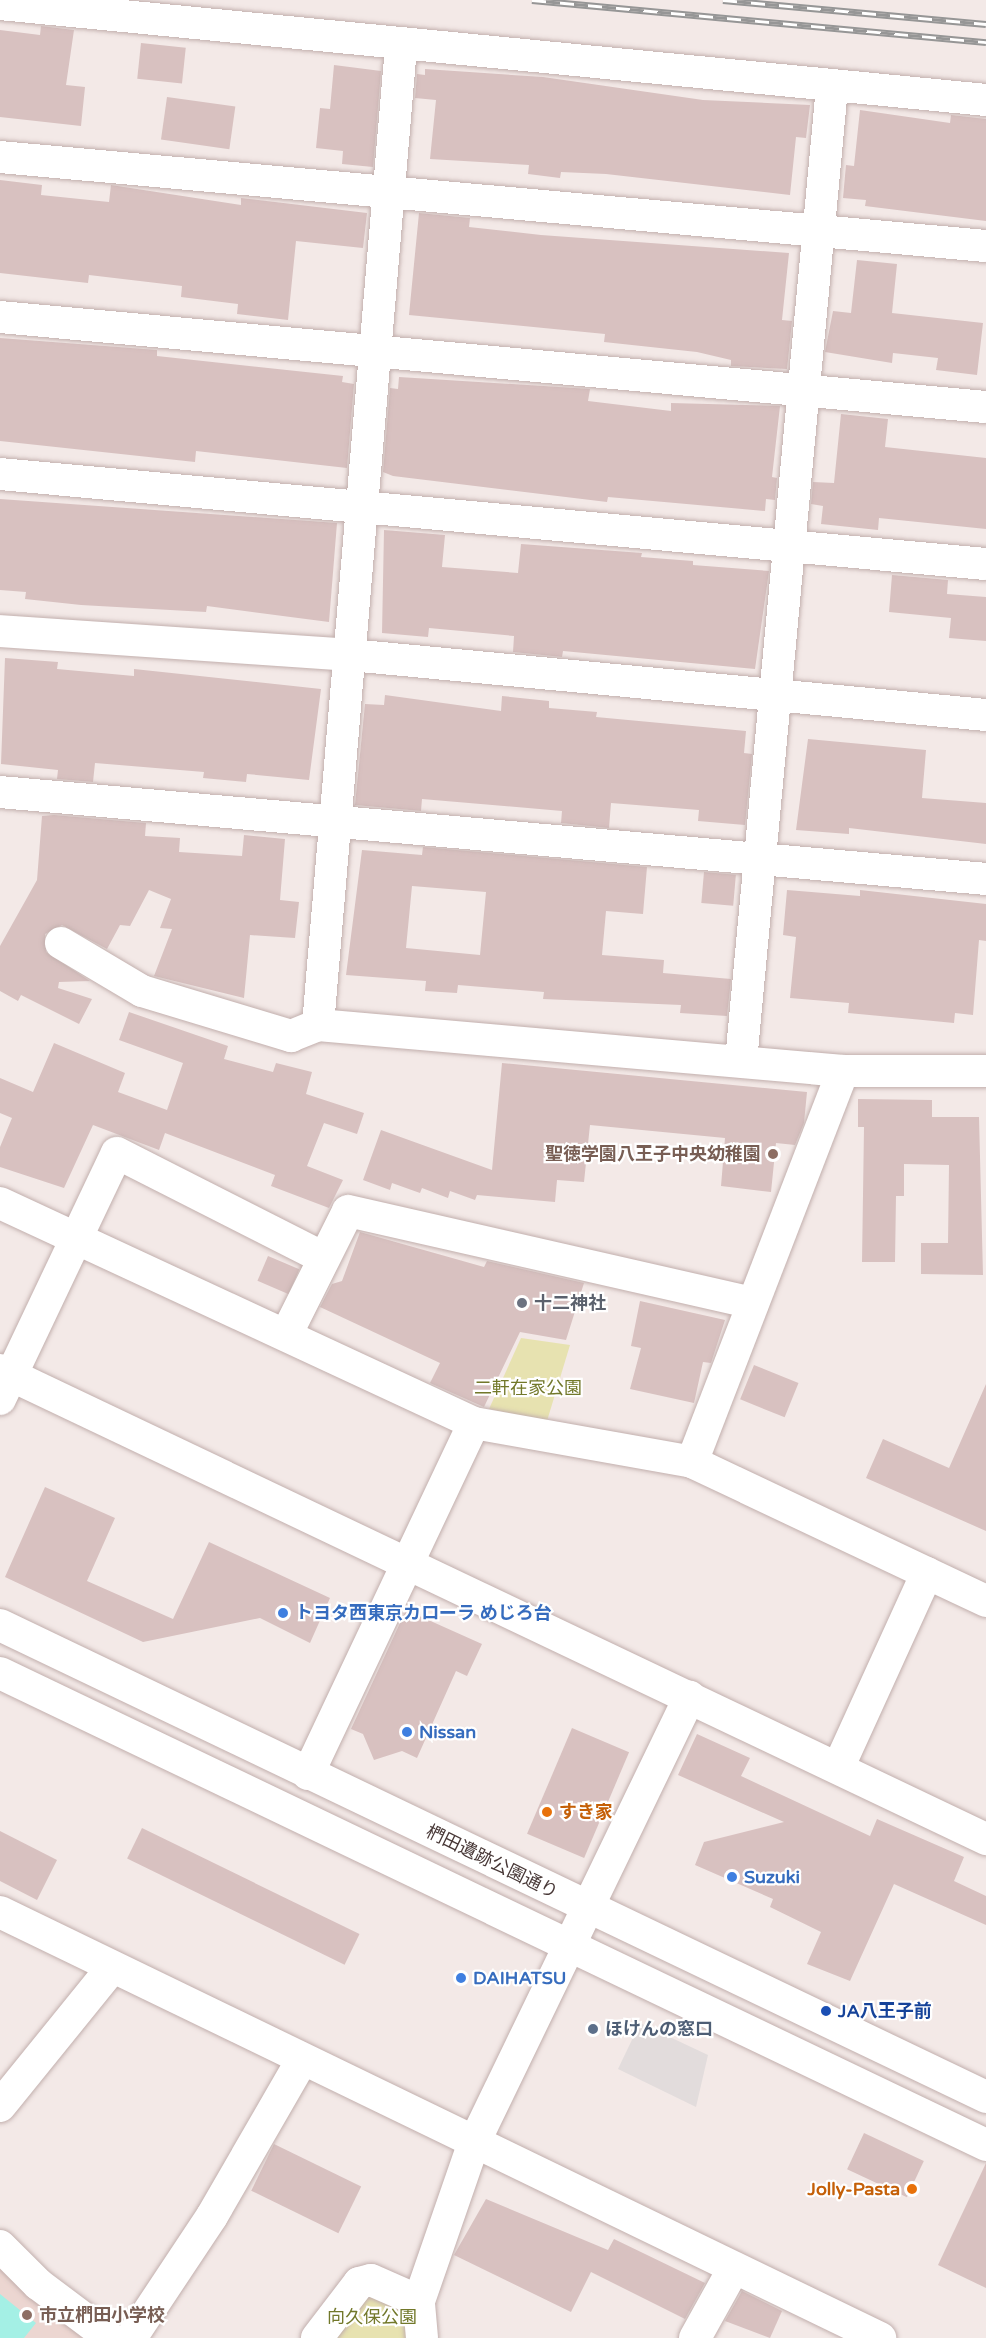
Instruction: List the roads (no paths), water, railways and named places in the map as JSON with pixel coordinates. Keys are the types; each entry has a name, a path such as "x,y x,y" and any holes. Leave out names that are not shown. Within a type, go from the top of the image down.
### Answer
{"street":[{"path":"0,4 401,47 986,100"},
{"path":"318,1025 401,47"},
{"path":"741,1061 832,87"},
{"path":"0,157 389,194 986,246"},
{"path":"0,317 986,407"},
{"path":"0,474 789,548 986,564"},
{"path":"0,631 350,655 986,715"},
{"path":"0,792 986,879"},
{"path":"61,943 142,991 291,1035 318,1025 843,1071 986,1071"},
{"path":"692,1462 843,1071"},
{"path":"324,1258 117,1153 79,1237 4,1381 839,1766 986,1839"},
{"path":"0,1203 287,1333 474,1423 692,1462 986,1601"},
{"path":"287,1333 348,1211 753,1303"},
{"path":"308,1773 474,1423"},
{"path":"839,1766 927,1573"},
{"name":"椚田遺跡公園通り","path":"0,1625 587,1908 986,2097"},
{"path":"0,1673 986,2145"},
{"path":"422,2338 419,2301 473,2145 690,1697"},
{"path":"0,1912 110,1970 734,2268 868,2336"},
{"path":"0,2106 110,1970"},
{"path":"130,2338 213,2216 301,2062"},
{"path":"0,2246 38,2284 111,2338"},
{"path":"695,2338 734,2268"},
{"path":"317,2338 359,2283 372,2280 419,2301"}],"water":[{"path":"0,2294 36,2323 24,2338 0,2338"}],"railway":[{"path":"532,0 986,42"},
{"path":"723,0 986,24"}],"place":[{"name":"聖徳学園八王子中央幼稚園","path":"773,1154"},
{"name":"十二神社","path":"522,1303"},
{"name":"トヨタ西東京カローラ めじろ台","path":"283,1613"},
{"name":"Nissan","path":"407,1732"},
{"name":"すき家","path":"547,1812"},
{"name":"Suzuki","path":"732,1877"},
{"name":"DAIHATSU","path":"461,1978"},
{"name":"JA八王子前","path":"826,2011"},
{"name":"ほけんの窓口","path":"593,2029"},
{"name":"Jolly-Pasta","path":"912,2189"},
{"name":"市立椚田小学校","path":"27,2315"}],"park label":[{"name":"二軒在家公園","path":"528,1388"},
{"name":"向久保公園","path":"372,2317"}]}
